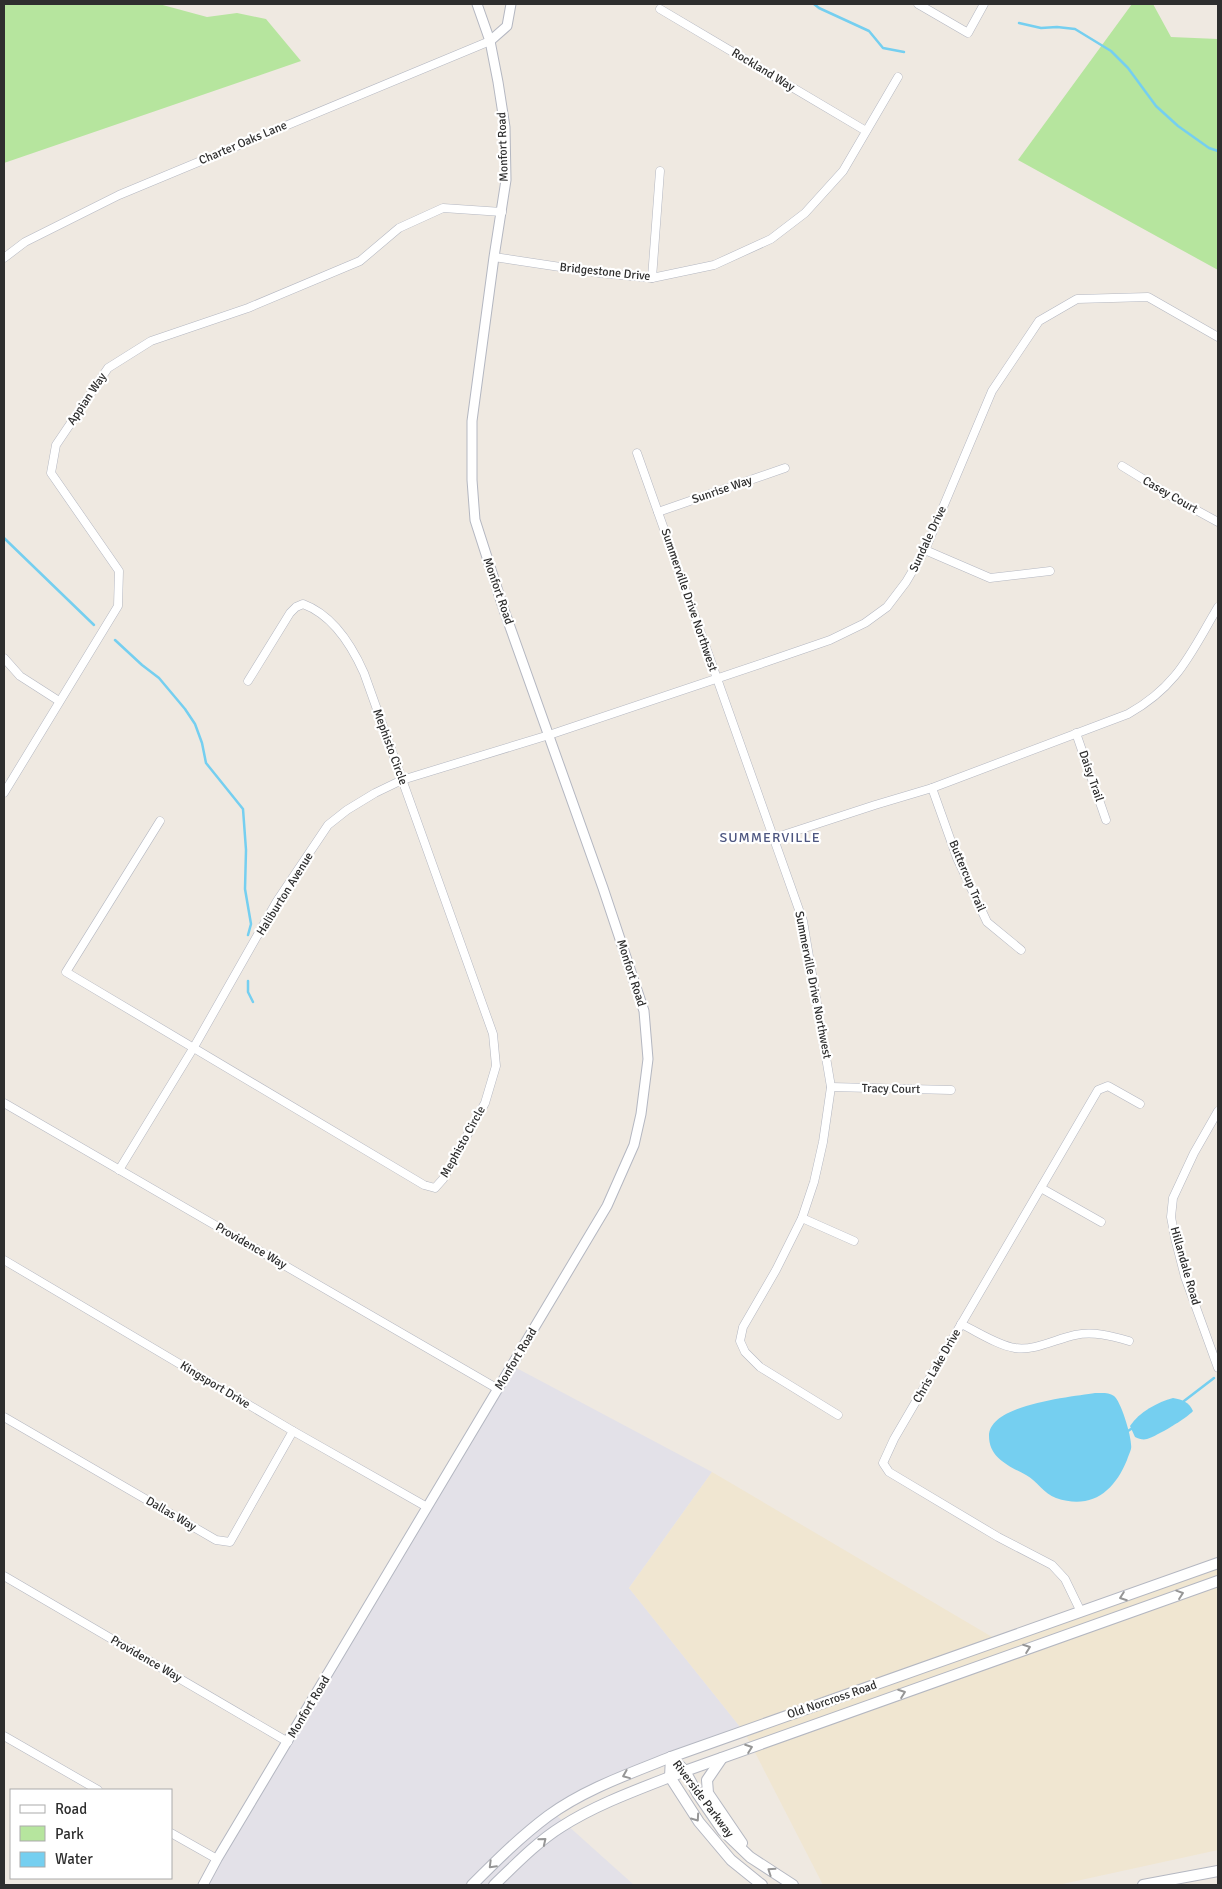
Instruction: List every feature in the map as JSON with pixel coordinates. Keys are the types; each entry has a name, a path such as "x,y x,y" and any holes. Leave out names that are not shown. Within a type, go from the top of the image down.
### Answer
{"main road":[{"name":"Old Norcross Road","path":"472,1885 504,1852 549,1816 601,1786 671,1757 1218,1563"},
{"name":"Old Norcross Road","path":"494,1885 517,1863 561,1827 615,1799 685,1771 1218,1580"},
{"name":"Riverside Parkway","path":"671,1757 685,1771 697,1793 724,1831 750,1857 793,1885"},
{"name":"Riverside Parkway","path":"671,1757 670,1777 683,1799 716,1844 747,1874 762,1885"},
{"path":"722,1758 707,1780 708,1793 750,1857"},
{"path":"1143,1885 1218,1871"}],"street":[{"name":"Monfort Road","path":"204,1885 217,1859 607,1206 634,1145 641,1114 648,1059 644,1011 475,520 472,480 472,421 506,180 505,127 490,41 477,4"},
{"path":"490,41 507,26 511,4"},
{"path":"918,4 968,34 984,4"},
{"name":"Rockland Way","path":"660,9 866,131"},
{"name":"Charter Oaks Lane","path":"4,258 25,242 119,194 490,41"},
{"name":"Bridgestone Drive","path":"494,257 600,273 652,278 714,265 771,239 805,213 843,171 898,77"},
{"path":"652,278 660,171"},
{"name":"Appian Way","path":"4,793 118,606 119,570 51,473 56,445 108,368 151,340 248,308 360,261 399,228 443,208 502,212"},
{"name":"Sundale Drive","path":"549,735 830,640 865,623 887,607 906,582 925,550 992,391 1039,321 1077,299 1148,296 1218,337"},
{"name":"Summerville Drive Northwest","path":"637,453 803,921 831,1087 823,1142 814,1182 802,1218 776,1270 743,1327 740,1341 745,1352 760,1367 838,1415"},
{"name":"Casey Court","path":"1122,466 1218,522"},
{"name":"Sunrise Way","path":"658,512 785,468"},
{"path":"925,550 990,578 1050,571"},
{"name":"Mephisto Circle","path":"160,821 66,972 424,1185 435,1188 443,1179 485,1104 496,1066 493,1034 364,673 354,652 331,623 303,604 290,613 248,681"},
{"path":"774,838 932,788 1128,714 1146,704 1181,670 1218,607"},
{"path":"4,658 20,676 59,701"},
{"name":"Daisy Trail","path":"1076,733 1106,820"},
{"name":"Haliburton Avenue","path":"119,1170 194,1047 278,901 328,825 347,810 402,780 549,735"},
{"name":"Buttercup Trail","path":"932,788 957,858 987,922 1021,950"},
{"name":"Chris Lake Drive","path":"1081,1612 1065,1580 1052,1565 998,1537 889,1472 882,1463 894,1439 1098,1090 1108,1086 1140,1104"},
{"name":"Tracy Court","path":"831,1087 951,1090"},
{"name":"Providence Way","path":"4,1103 498,1389"},
{"name":"Hillandale Road","path":"1218,1111 1194,1153 1173,1198 1171,1216 1185,1277 1218,1368"},
{"path":"1041,1188 1101,1222"},
{"path":"802,1218 854,1241"},
{"name":"Kingsport Drive","path":"4,1260 293,1431 427,1507"},
{"path":"962,1324 1014,1348 1031,1348 1076,1335 1090,1333 1114,1336 1129,1341"},
{"name":"Dallas Way","path":"4,1417 216,1540 230,1542 293,1431"},
{"name":"Providence Way","path":"4,1576 288,1742"},
{"path":"4,1736 96,1789"},
{"path":"172,1834 217,1859"}],"shaded area":[{"path":"507,1363 712,1472 629,1588 745,1733 695,1751 614,1786 556,1815 634,1885 205,1885"},
{"path":"712,1472 999,1641 1218,1564 1218,1850 1058,1885 823,1885 745,1733 629,1588"}],"green space":[{"path":"4,4 159,4 207,17 237,13 266,19 301,61 4,163"},
{"path":"1132,4 1153,4 1171,37 1218,39 1218,270 1018,160"}],"water":[{"path":"1095,1393 1110,1394 1117,1399 1126,1421 1131,1444 1131,1450 1122,1471 1108,1489 1100,1495 1080,1502 1056,1498 1048,1494 1030,1478 1007,1465 992,1450 989,1436 993,1425 1002,1416 1033,1404"},
{"path":"1173,1398 1190,1405 1193,1411 1152,1437 1140,1439 1135,1437 1130,1426 1138,1416 1149,1408"}],"waterway":[{"path":"814,4 869,31 883,48 904,52"},
{"path":"1019,23 1041,28 1075,29 1111,51 1128,68 1156,106 1178,126 1209,148 1218,151"},
{"path":"4,538 94,625"},
{"path":"115,640 159,678 185,709 195,724 202,743 206,763 243,809 246,850 245,889 251,924 248,935"},
{"path":"248,981 248,992 253,1002"},
{"path":"1184,1401 1214,1378"}],"district":[{"name":"SUMMERVILLE","path":"770,837"}]}
